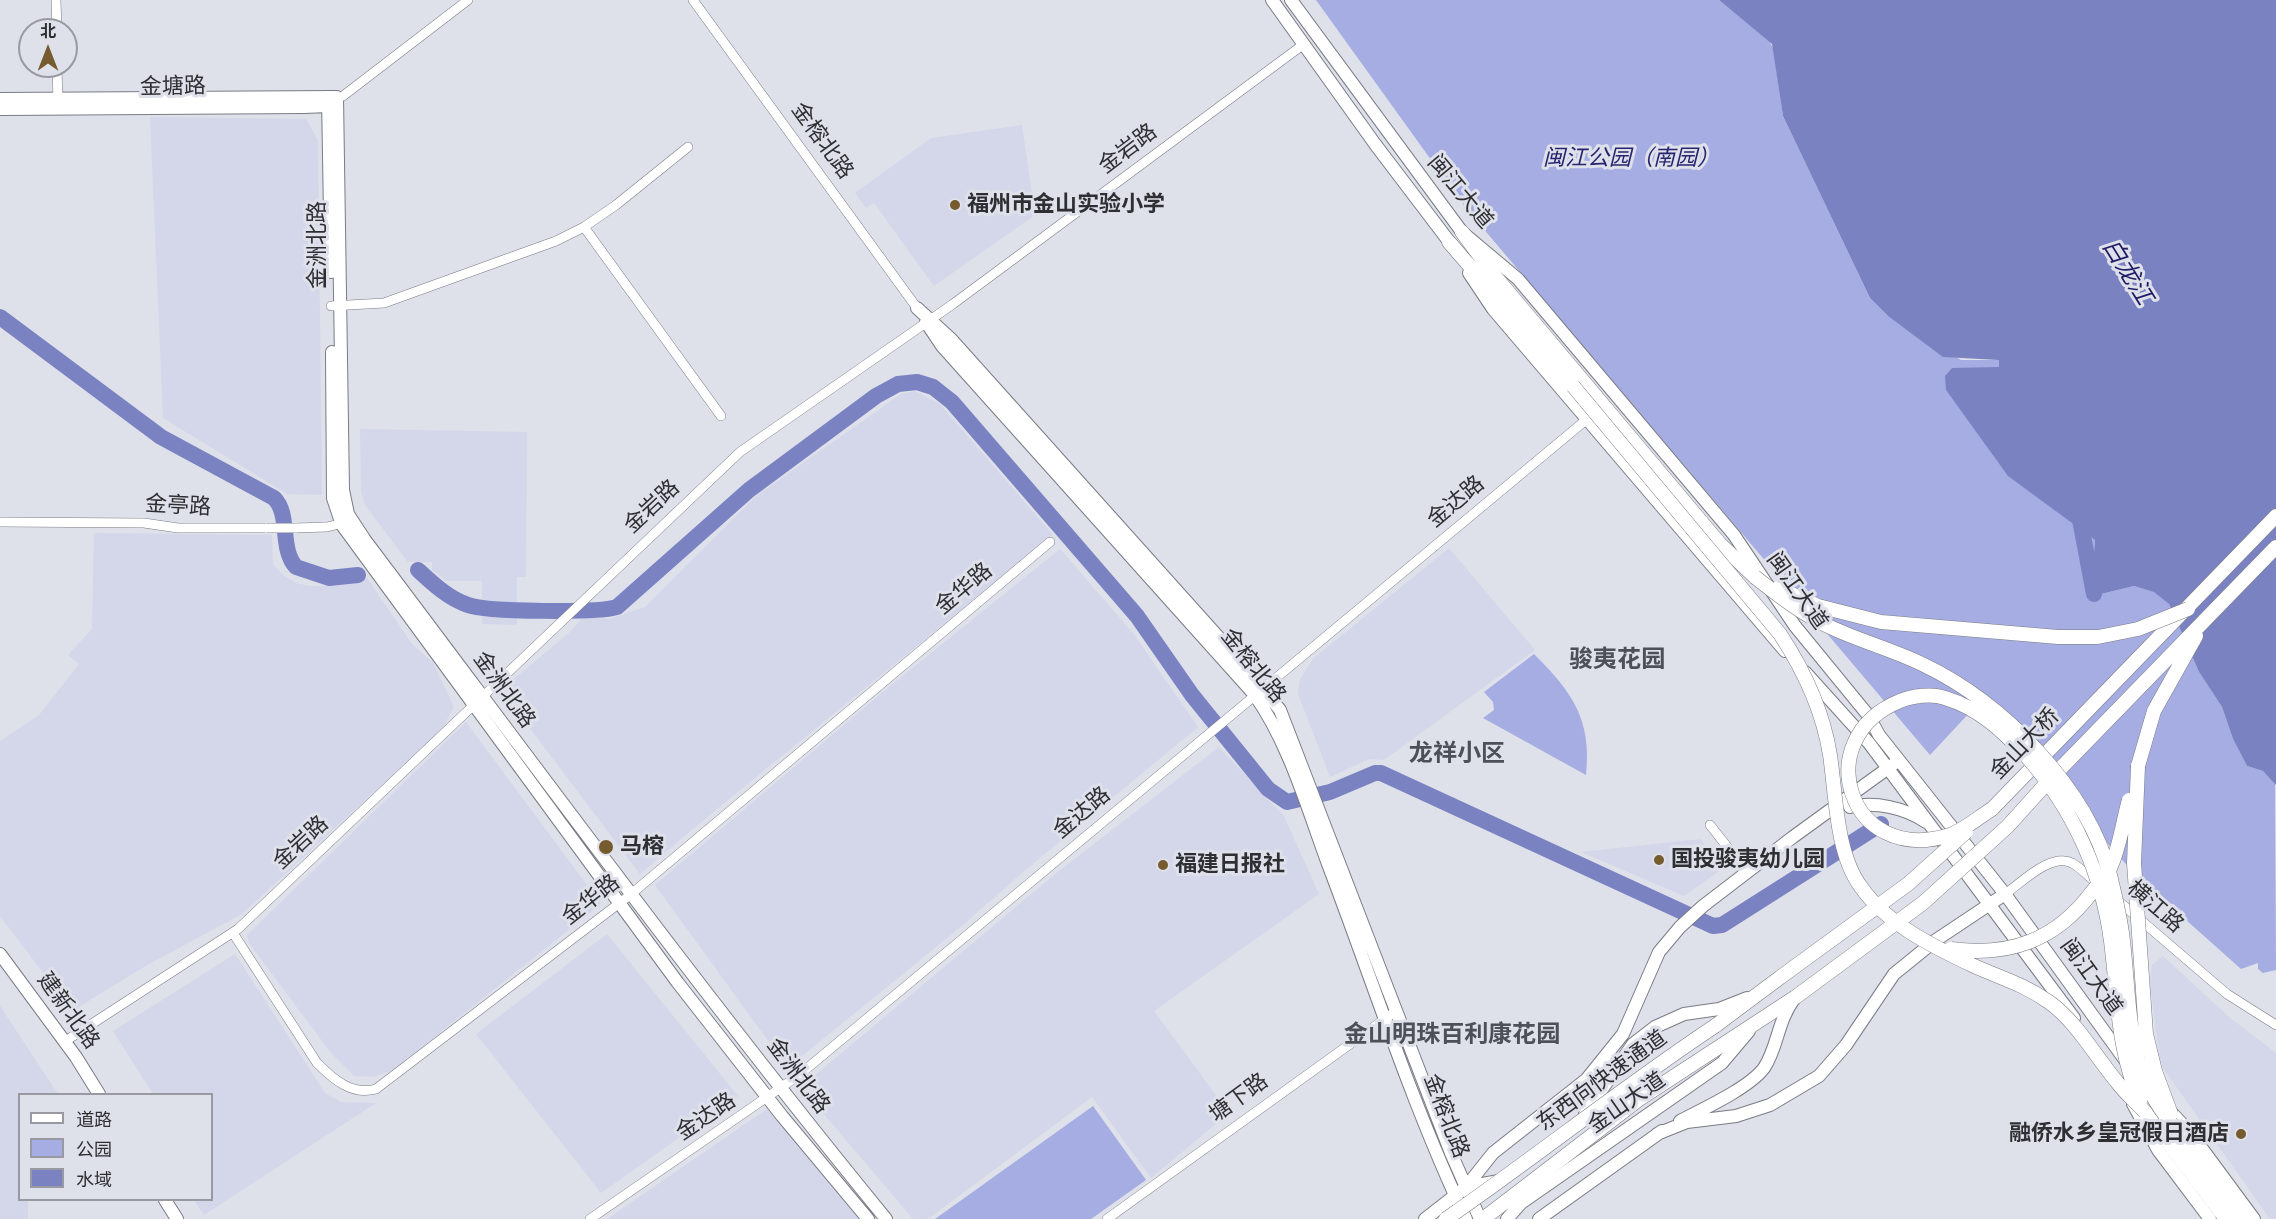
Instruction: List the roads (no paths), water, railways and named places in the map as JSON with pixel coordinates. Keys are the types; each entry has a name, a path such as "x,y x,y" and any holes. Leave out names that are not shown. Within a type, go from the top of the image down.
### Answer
{"highway":[{"path":"1462,232 1577,383 1780,634 1801,666 1820,710 1830,754 1845,851 1859,886 1884,915 1973,965 2026,987 2051,1004 2074,1026 2118,1083 2145,1112 2226,1219"},
{"path":"1449,242 1720,544 1755,577 1797,610 1830,627 1922,664 1963,686 2020,731 2055,770 2086,819 2109,872 2123,938 2132,1036 2142,1073 2156,1102 2241,1219"},
{"name":"金山大桥","path":"1782,976 1908,884 1992,809 2276,516"},
{"name":"金山大桥","path":"1797,996 1923,903 2008,826 2114,712 2276,547"},
{"path":"1755,577 1818,606 1870,620 2058,637 2098,637 2138,629 2188,609"},
{"path":"1942,948 1972,952 2011,950 2053,931 2080,908 2111,868 2154,711 2205,621"},
{"path":"1992,809 1952,835 1925,840 1896,838 1869,824 1854,802 1849,777 1851,749 1862,726 1884,708 1910,697 1941,696 1970,706 2010,738 2045,778 2075,823 2097,877 2111,939 2120,1037 2129,1078 2145,1112"},
{"path":"2138,766 2134,863 2146,1034 2155,1071 2178,1133"},
{"name":"东西向快速通道","path":"1446,1219 1512,1173 1628,1085 1715,1026 1782,976"},
{"name":"东西向快速通道","path":"1481,1219 1638,1100 1797,996"}],"main road":[{"name":"闽江大道","path":"1272,0 1375,144 1449,242 1492,309 1734,593 1865,737 2124,1085 2158,1150 2210,1219"},
{"name":"闽江大道","path":"1292,0 1462,232 1518,279 1734,535 1821,661 1854,697 1879,735 2005,894 2137,1075 2189,1131 2254,1219"},
{"name":"金塘路","path":"0,99 58,104"},
{"name":"金塘路","path":"0,109 58,104 335,99"},
{"name":"金洲北路","path":"335,99 335,306 343,490 347,522 478,699 781,1089 886,1219"},
{"name":"金榕北路","path":"917,308 928,321 951,339 1258,690 1280,710 1305,786 1455,1195 1466,1219"},
{"name":"金洲北路","path":"478,699 619,904 768,1098 868,1219"},
{"path":"1586,1080 1623,1034 1659,952 1680,927 1702,906 1900,760"},
{"path":"1822,819 1848,807 1867,804 1908,813 1930,825"},
{"path":"1657,1134 1688,1122 1736,1116 1770,1105 1819,1076 1846,1045 1894,975 1936,940 2005,894"},
{"name":"建新北路","path":"0,954 98,1093"},
{"name":"金山大道","path":"1425,1219 1466,1187 1509,1179 1562,1139 1592,1107 1633,1044 1655,1027 1684,1014 1719,1009 1757,994"},
{"path":"1539,1219 1657,1134 1744,1084 1763,1069 1773,1048 1783,1014 1797,996"},
{"name":"金榕北路","path":"1390,1013 1481,1219"},
{"name":"金山大道","path":"1507,1219 1521,1203 1722,1063 1742,1038 1766,1015"},
{"path":"1466,1187 1493,1153 1633,1044"},
{"path":"166,1201 177,1219"}],"street":[{"path":"56,0 57,18"},
{"path":"335,99 468,0"},
{"name":"金榕北路","path":"693,0 917,308"},
{"name":"金岩路","path":"64,1042 232,933 740,453 928,321 1304,44"},
{"path":"57,78 58,104"},
{"path":"335,306 384,303 556,241 584,227 616,205 688,147"},
{"path":"584,227 722,416"},
{"name":"金达路","path":"590,1219 781,1089 1258,690 1586,420"},
{"name":"金亭路","path":"0,522 144,523 178,528 295,528 347,522"},
{"name":"金华路","path":"232,933 317,1063 342,1084 369,1091 385,1084 619,904 1050,542"},
{"path":"1710,825 1747,872"},
{"name":"横江路","path":"2005,894 2052,862 2071,862 2227,994 2276,1025"},
{"name":"塘下路","path":"1107,1219 1390,1013"}],"water":[{"name":"白龙江","path":"1719,0 2276,0 2276,785 2263,771 2247,766 2233,739 2222,707 2199,672 2169,604 2154,592 2134,586 2097,595 2091,590 2095,540 2008,476 1946,390 1945,376 1952,368 1999,367 1999,360 1943,357 1888,316 1870,298 1783,116 1772,44"}],"waterway":[{"path":"0,317 161,437 274,498 282,513 288,551 296,567 329,578 358,575"},
{"path":"418,570 441,590 468,605 496,609 567,611 617,607 749,490 876,396 898,384 917,382 933,387 952,402 1137,616 1192,695 1268,789 1287,802 1330,792 1375,773 1381,773 1713,926 1722,925 1881,824"},
{"path":"2078,509 2094,594"}],"place":[{"name":"福州市金山实验小学","path":"955,205"},
{"name":"马榕","path":"606,847"},
{"name":"国投骏夷幼儿园","path":"1659,860"},
{"name":"福建日报社","path":"1163,865"},
{"name":"融侨水乡皇冠假日酒店","path":"2241,1134"}],"district":[{"name":"骏夷花园","path":"1617,660"},
{"name":"龙祥小区","path":"1457,754"},
{"name":"金山明珠百利康花园","path":"1452,1035"}],"park label":[{"name":"闽江公园（南园）","path":"1631,159"}]}
